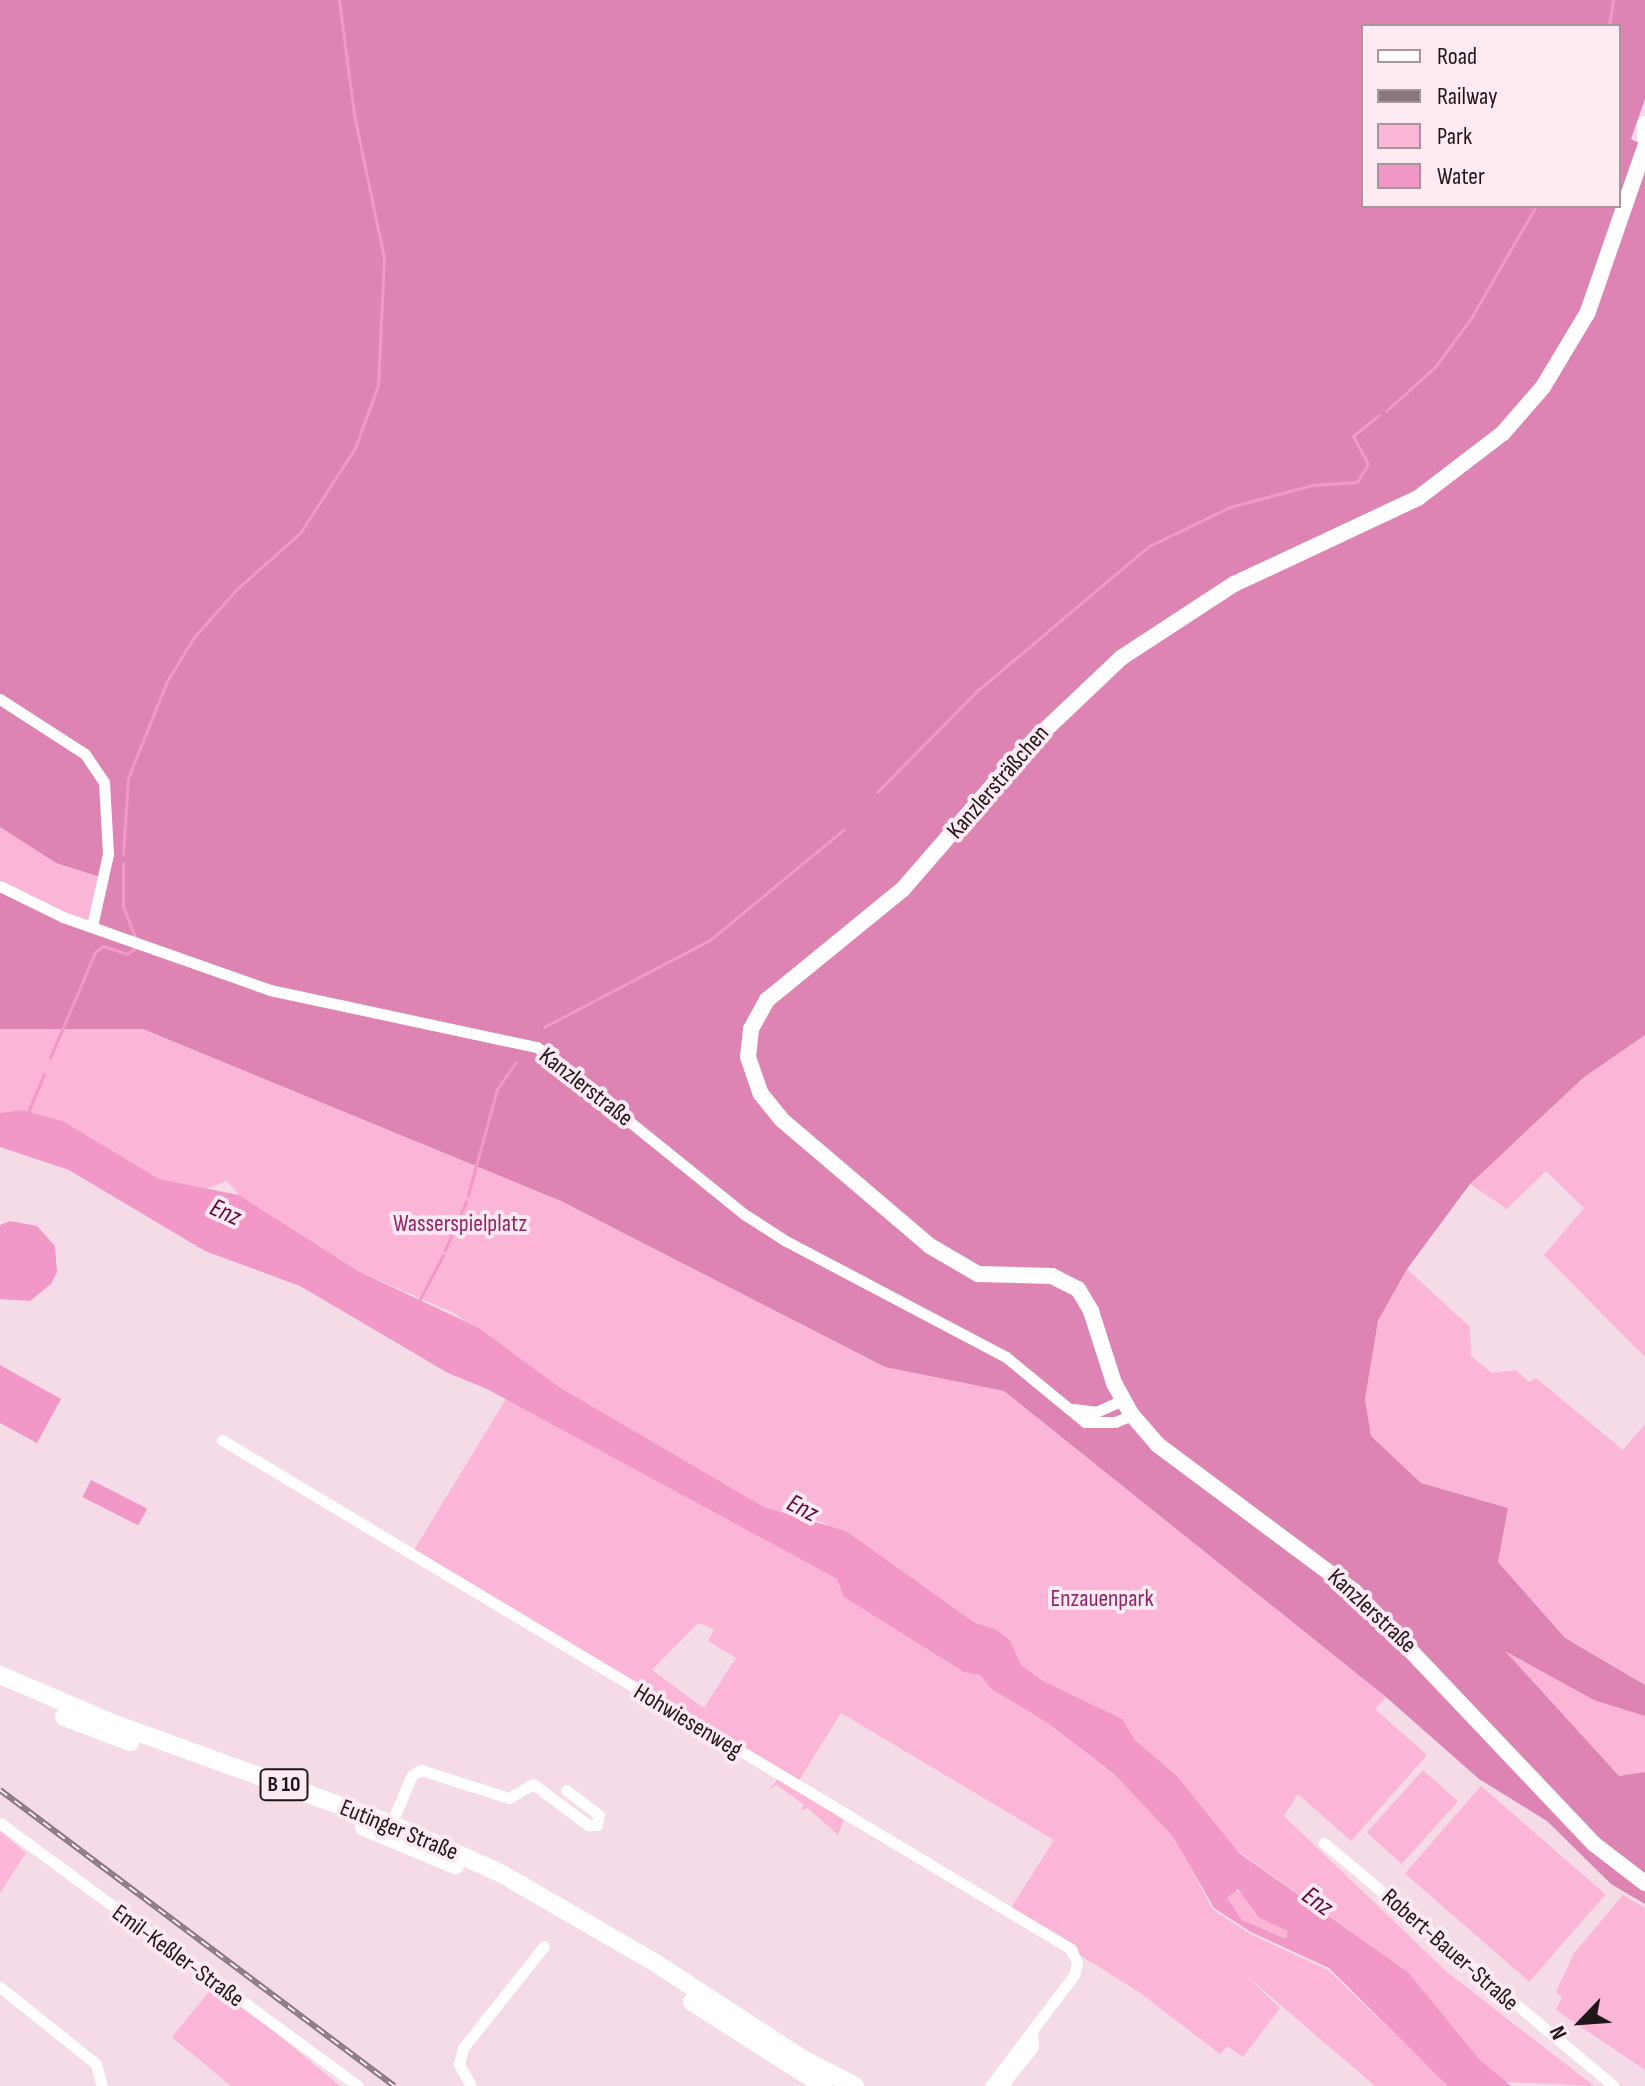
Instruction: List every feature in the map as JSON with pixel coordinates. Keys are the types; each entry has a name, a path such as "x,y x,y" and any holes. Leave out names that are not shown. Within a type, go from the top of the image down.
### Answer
{"main road":[{"path":"1645,124 1645,138"},
{"name":"Kanzlersträßchen","path":"1132,1415 1078,1289 1052,1276 978,1274 881,1208 769,1106 749,1068 751,1029 778,990 903,889 1029,744 1121,658 1234,584 1418,498 1503,433 1543,387 1588,312 1645,147"},
{"name":"Kanzlerstraße","path":"1132,1415 1180,1462 1363,1599 1594,1844 1645,1883"},
{"name":"Eutinger Straße","path":"0,1675 115,1724 391,1824 552,1901 824,2086"},
{"name":"Eutinger Straße","path":"0,1689 97,1730 388,1836 489,1881 645,1969 767,2045 855,2086"}],"street":[{"path":"0,699 85,754 104,782 108,854 92,926"},
{"name":"Kanzlerstraße","path":"0,886 92,926 270,990 537,1047 744,1214 858,1281 1006,1357 1085,1422 1115,1422 1132,1415"},
{"path":"1066,1405 1087,1413 1123,1400"},
{"name":"Hohwiesenweg","path":"222,1440 1071,1949 1077,1963 1074,1975 990,2086"},
{"path":"391,1824 412,1775 421,1770 509,1798 533,1784 588,1825 597,1825 599,1815 566,1790"},
{"name":"Emil-Keßler-Straße","path":"0,1823 358,2086"},
{"name":"Robert-Bauer-Straße","path":"1324,1843 1614,2086"},
{"path":"471,2086 460,2068 463,2048 544,1946"},
{"path":"0,1987 96,2064 102,2086"},
{"name":"Hohwiesenweg","path":"1002,2086 1033,2047 1032,2032"}],"green space":[{"path":"0,827 56,863 103,878 92,926 0,886"},
{"name":"Enzauenpark","path":"0,1029 143,1029 561,1201 885,1367 1004,1391 1386,1697 1375,1709 1427,1755 1351,1841 1298,1794 1284,1816 1447,1972 1594,2086 1505,2082 1480,2060 1408,1972 1224,1841 1176,1775 1135,1740 1121,1719 1043,1681 1021,1665 1010,1640 995,1629 975,1624 822,1522 764,1507 559,1387 454,1313 358,1271 239,1195 227,1181 205,1189 159,1179 83,1134 22,1110 0,1113"},
{"path":"1645,1035 1645,1357 1544,1255 1584,1208 1546,1171 1507,1209 1470,1184 1583,1078"},
{"path":"1407,1269 1470,1327 1471,1356 1492,1373 1516,1370 1529,1382 1536,1378 1623,1450 1645,1424 1645,1685 1565,1638 1498,1562 1508,1508 1421,1483 1371,1436 1365,1399 1378,1322"},
{"path":"506,1399 837,1579 852,1602 980,1675 990,1688 1049,1724 1128,1786 1172,1834 1213,1910 1250,1934 1328,1970 1449,2086 1375,2086 1242,1972 1280,2008 1243,2057 1227,2046 1220,2054 1139,1992 1009,1911 1054,1840 841,1713 798,1782 414,1550","holes":["698,1623 714,1629 708,1641 736,1658 704,1708 652,1670"]},
{"path":"1503,1649 1645,1707 1645,1772 1619,1776"},
{"path":"1423,1770 1458,1801 1402,1864 1367,1832"},
{"path":"778,1779 844,1820 838,1835 808,1808 800,1811 804,1805 777,1785 769,1789"},
{"path":"1481,1786 1606,1894 1529,1982 1405,1874"},
{"path":"0,1831 26,1853 0,1893"},
{"path":"1232,1889 1243,1894 1259,1918 1289,1931 1286,1939 1242,1920 1226,1898"},
{"path":"1623,1895 1645,1908 1645,2070 1556,2010 1562,1997 1556,1992 1574,1953"},
{"path":"216,1983 340,2086 231,2086 172,2037"}],"shaded area":[{"path":"0,0 1645,0 1645,99 1631,139 1645,146 1645,1035 1583,1078 1470,1184 1407,1269 1378,1321 1365,1399 1371,1436 1421,1483 1508,1508 1498,1562 1565,1638 1645,1685 1645,1716 1594,1700 1505,1651 1619,1776 1645,1772 1645,1904 1611,1884 1547,1821 1479,1779 1386,1697 1004,1391 885,1367 561,1201 143,1029 0,1029 0,886 92,926 103,878 56,863 0,827"}],"water":[{"name":"Enz","path":"22,1110 62,1121 159,1179 239,1195 358,1271 479,1328 559,1387 764,1507 846,1531 975,1623 995,1629 1010,1640 1021,1665 1043,1681 1122,1719 1135,1740 1176,1775 1239,1853 1408,1972 1480,2060 1511,2086 1448,2086 1329,1968 1251,1932 1214,1908 1172,1835 1115,1775 1049,1724 990,1688 980,1675 964,1672 844,1597 837,1579 485,1388 448,1373 300,1286 205,1251 69,1170 0,1147 0,1113","holes":["1238,1889 1259,1918 1288,1931 1286,1939 1242,1920 1227,1898"]},
{"path":"10,1221 37,1226 55,1246 57,1272 51,1284 30,1301 0,1299 0,1225"},
{"path":"0,1365 61,1399 37,1443 0,1423"},
{"path":"91,1480 147,1509 139,1526 82,1497"}],"waterway":[{"path":"123,854 128,778 167,681 194,637 237,589 300,533 355,448 378,385 384,258 354,114 339,0"},
{"path":"1609,24 1613,0"},
{"path":"1386,411 1435,367 1471,318 1535,208"},
{"path":"877,792 978,690 1149,546 1230,507 1312,485 1357,482 1368,464 1353,436 1379,415"},
{"path":"544,1027 710,940 844,829"},
{"path":"123,863 123,906 136,940"},
{"path":"50,1058 95,952 103,946 127,954 134,949"},
{"path":"468,1195 497,1089 516,1062"},
{"path":"27,1115 44,1074"},
{"path":"445,1250 466,1201"},
{"path":"419,1301 443,1255"}],"railway":[{"path":"0,1790 394,2086"}],"park label":[{"name":"Wasserspielplatz","path":"460,1224"}]}
